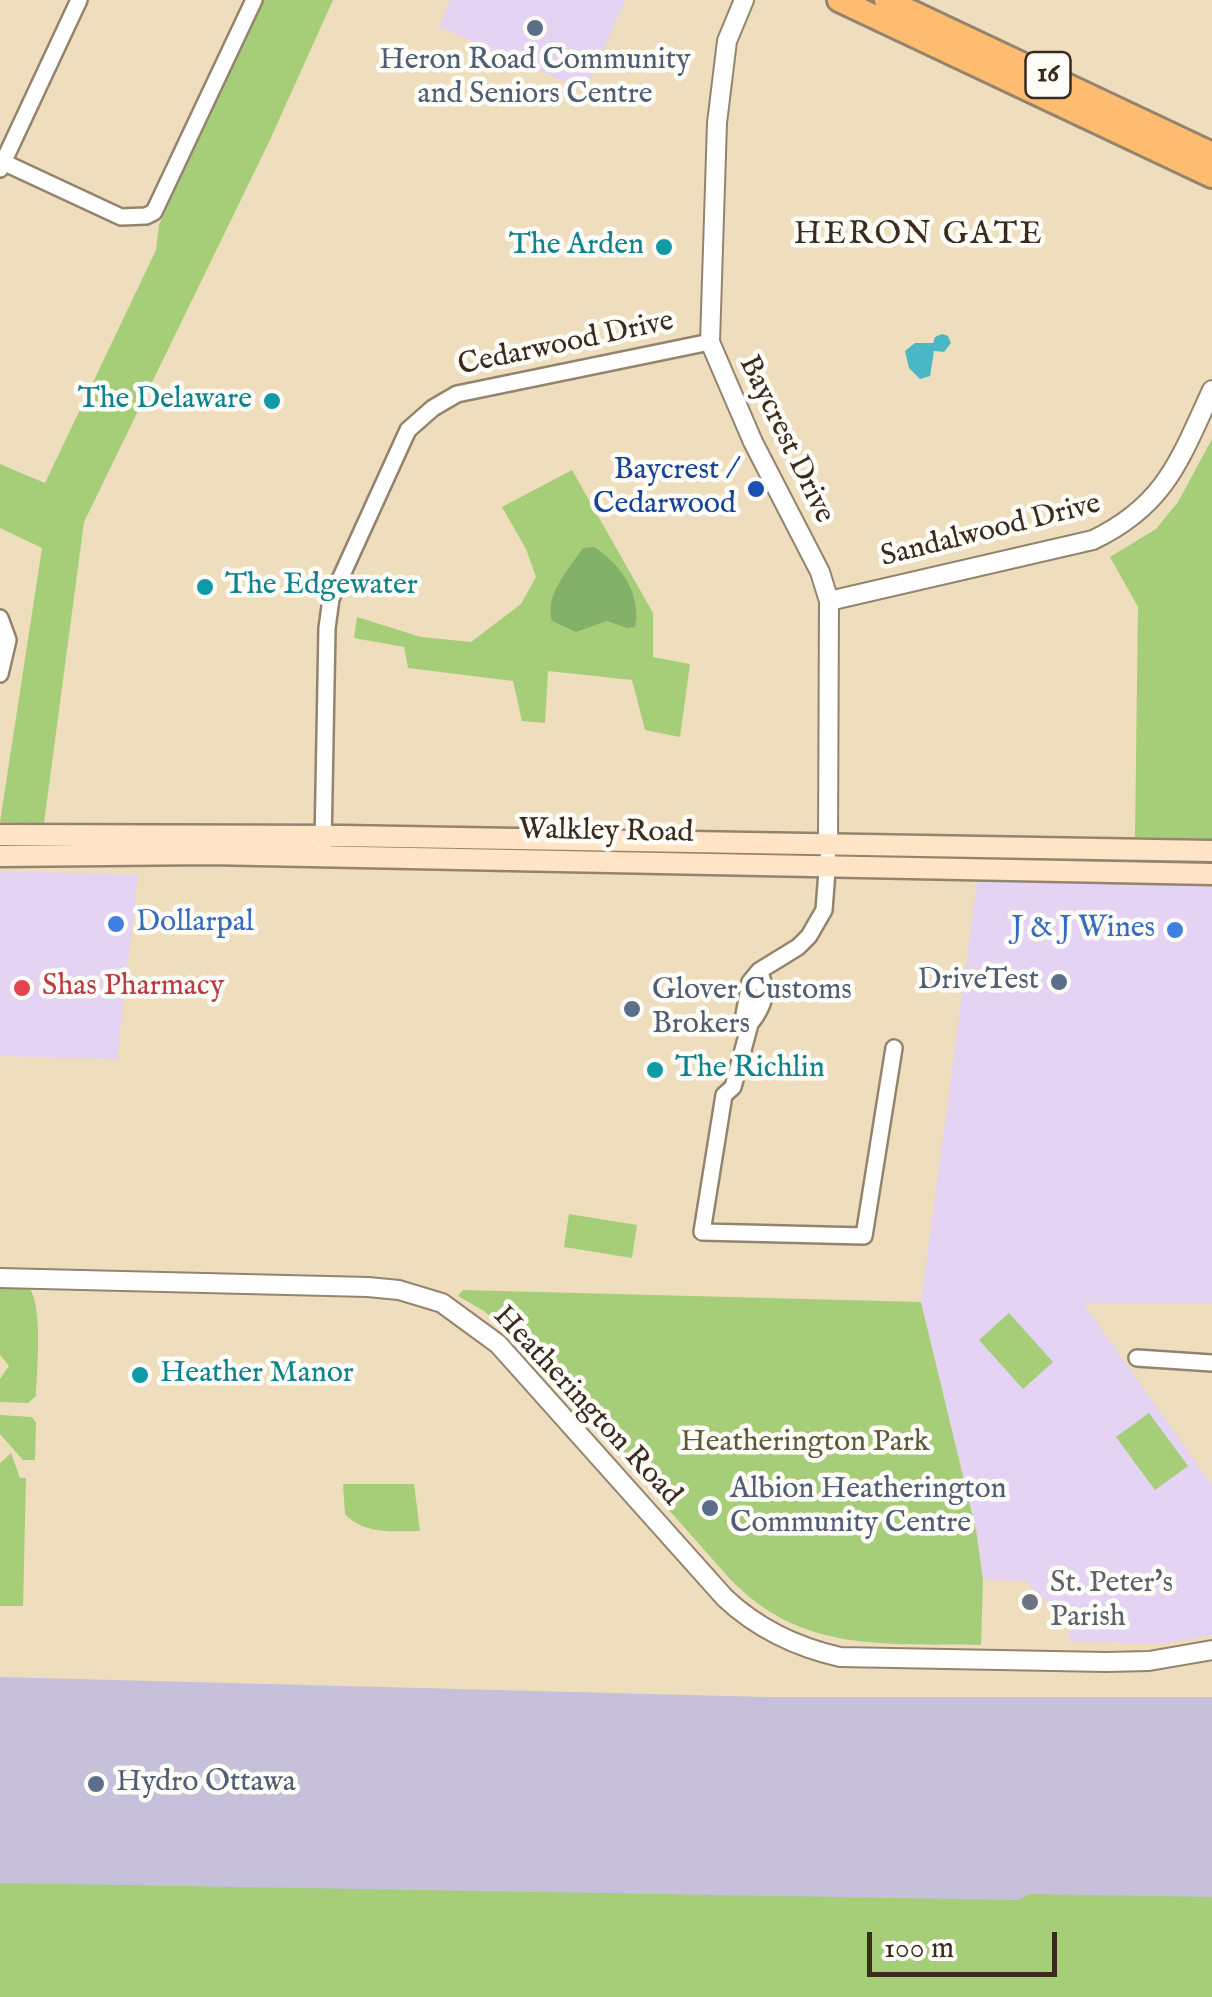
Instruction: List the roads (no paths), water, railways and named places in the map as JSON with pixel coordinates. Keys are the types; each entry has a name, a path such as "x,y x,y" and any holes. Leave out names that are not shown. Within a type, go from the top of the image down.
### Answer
{"main road":[{"name":"16","path":"839,0 1212,154"},
{"name":"16","path":"886,0 1212,176"},
{"name":"Walkley Road","path":"0,835 828,868 1212,874"},
{"name":"Walkley Road","path":"0,856 209,854 323,846 828,844 1212,851"}],"street":[{"path":"79,0 2,165 120,218 154,212 254,0"},
{"name":"Baycrest Drive","path":"744,0 726,41 717,120 710,342 745,426 820,572 828,601 828,844"},
{"name":"Cedarwood Drive","path":"323,846 327,628 331,599 408,430 433,408 469,390 710,342"},
{"name":"Sandalwood Drive","path":"828,601 1093,540 1122,526 1161,489 1212,390"},
{"path":"0,618 8,640 0,674"},
{"path":"828,844 824,910 809,936 788,956 759,971 750,982 744,1015 750,1024 733,1087 724,1095 702,1232 864,1236 894,1048"},
{"name":"Heatherington Road","path":"0,1278 368,1287 399,1290 442,1304 498,1344 726,1598 757,1625 810,1651 840,1658 1106,1662 1149,1661 1212,1650"},
{"path":"1137,1358 1211,1368"}],"water":[{"path":"942,334 951,343 944,352 934,351 930,376 920,379 909,368 905,351 915,343 933,343"}],"place":[{"name":"Heron Road Community and Seniors Centre","path":"535,28"},
{"name":"The Arden","path":"664,247"},
{"name":"The Delaware","path":"272,401"},
{"name":"Baycrest / Cedarwood","path":"756,489"},
{"name":"The Edgewater","path":"205,587"},
{"name":"Dollarpal","path":"116,924"},
{"name":"J & J Wines","path":"1175,930"},
{"name":"DriveTest","path":"1059,982"},
{"name":"Shas Pharmacy","path":"22,988"},
{"name":"Glover Customs Brokers","path":"632,1009"},
{"name":"The Richlin","path":"655,1070"},
{"name":"Heather Manor","path":"140,1375"},
{"name":"Albion Heatherington Community Centre","path":"710,1508"},
{"name":"St. Peter's Parish","path":"1030,1602"},
{"name":"Hydro Ottawa","path":"96,1784"}],"district":[{"name":"HERON GATE","path":"919,236"}],"park label":[{"name":"Heatherington Park","path":"805,1444"}]}
